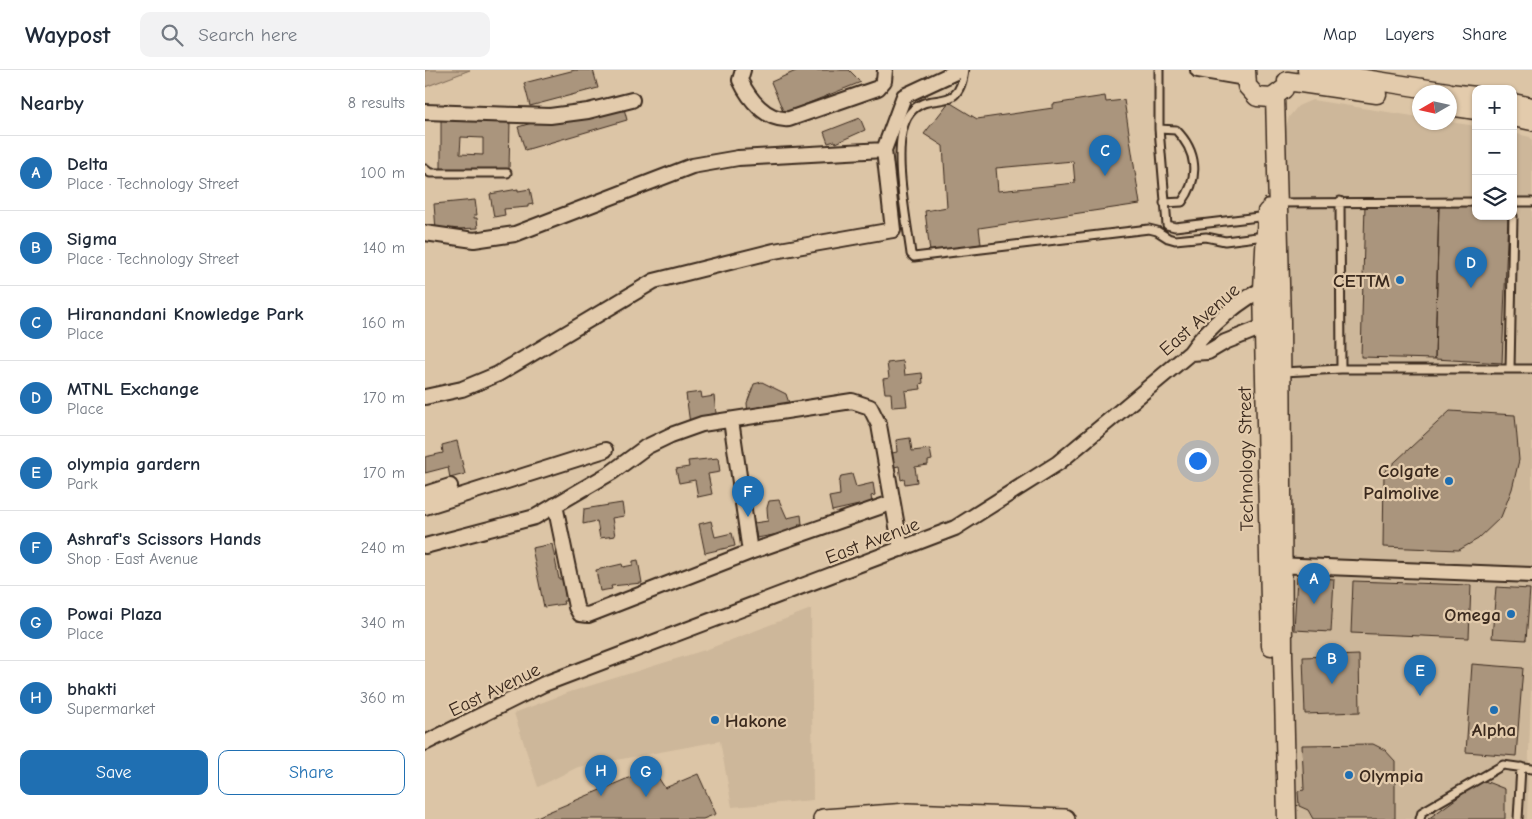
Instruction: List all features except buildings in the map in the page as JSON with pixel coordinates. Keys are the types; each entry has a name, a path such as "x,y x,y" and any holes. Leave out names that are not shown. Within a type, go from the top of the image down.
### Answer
{"main road":[{"path":"823,819 909,813 942,816 1065,819"}],"street":[{"path":"743,70 739,80 744,90 763,112 779,120 878,88 884,81 885,70"},
{"path":"425,395 462,389 498,374 654,281 774,251 893,230 884,150 905,96 960,70"},
{"path":"1198,70 1246,74 1251,93 1270,98 1285,89 1286,76 1362,80 1412,98"},
{"path":"1307,70 1412,87"},
{"path":"1457,94 1472,96"},
{"name":"Technology Street","path":"1270,98 1273,209 1267,236 1263,289 1264,326 1273,373 1279,710 1277,819"},
{"path":"425,112 550,116 633,100"},
{"path":"1517,104 1532,108"},
{"path":"1457,107 1472,109"},
{"path":"1517,118 1532,121"},
{"path":"425,234 474,240 515,234 692,166 739,158 884,150"},
{"path":"1273,209 1280,282 1281,321 1273,373"},
{"name":"East Avenue","path":"425,743 544,684 955,528 1058,463 1190,353 1200,338 1229,312 1263,289 1280,282"},
{"path":"1190,353 1208,352 1225,342 1281,321"},
{"path":"425,546 535,517 611,472 646,447 671,435 702,424 852,401 870,407 879,424 891,503 901,549"},
{"path":"731,420 751,552"},
{"path":"425,508 605,450"},
{"path":"425,494 450,486"},
{"path":"555,505 576,607 580,614 587,615 751,552 891,503"},
{"path":"1275,565 1532,575"},
{"path":"1279,710 1287,819"}],"lane":[{"path":"964,70 959,92 954,96 919,106 909,114 902,132 901,171 911,254 914,257 1149,229 1157,231 1171,240 1206,237 1225,241 1267,236"},
{"path":"1159,70 1159,129 1167,225 1175,227 1273,209 1340,201 1472,202"},
{"path":"1159,129 1176,130 1186,139 1194,158 1195,175 1191,190 1183,202 1164,203"},
{"path":"425,168 429,173 507,173"},
{"path":"1340,201 1341,369"},
{"path":"1517,202 1532,202"},
{"path":"1510,369 1513,220"},
{"path":"1273,373 1341,369 1532,369"},
{"path":"1420,819 1422,812 1503,765 1532,769"},
{"path":"1518,819 1521,767"}],"shaded area":[{"path":"425,70 470,70 425,87"},
{"path":"1312,100 1412,116 1412,130 1457,130 1457,123 1472,125 1472,220 1517,220 1517,134 1530,137 1532,140 1532,656 1527,819 1293,819 1284,134 1289,117 1298,106"},
{"name":"Hakone","path":"811,609 813,800 732,807 720,741 578,767 538,787 514,713 570,692 708,649"}],"place":[{"name":"Hiranandani Knowledge Park","path":"1105,176"},
{"name":"CETTM","path":"1400,280"},
{"name":"MTNL Exchange","path":"1471,288"},
{"name":"Colgate Palmolive","path":"1449,481"},
{"name":"Ashraf's Scissors Hands","path":"748,517"},
{"name":"Delta","path":"1314,604"},
{"name":"Omega","path":"1511,614"},
{"name":"Sigma","path":"1332,684"},
{"name":"olympia gardern","path":"1420,696"},
{"name":"Alpha","path":"1494,710"},
{"name":"Hakone","path":"715,720"},
{"name":"Olympia","path":"1349,775"},
{"name":"bhakti","path":"601,796"},
{"name":"Powai Plaza","path":"646,797"}]}
